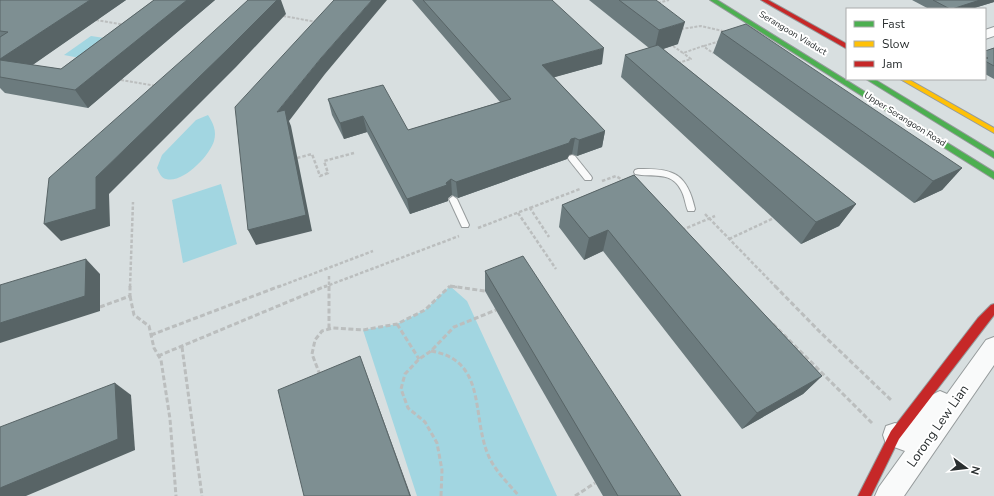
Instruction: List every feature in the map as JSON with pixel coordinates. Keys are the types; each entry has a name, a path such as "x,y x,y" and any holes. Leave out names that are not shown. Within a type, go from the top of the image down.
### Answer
{"main road":[{"name":"Upper Serangoon Road","path":"713,0 994,176"},
{"name":"Serangoon Viaduct","path":"764,0 846,46"},
{"path":"871,80 994,155"},
{"path":"904,80 994,131"},
{"path":"864,496 886,431 994,308"}],"street":[{"name":"Lorong Lew Lian","path":"886,431 904,439 918,429 957,381 991,351"},
{"name":"Lorong Lew Lian","path":"888,496 991,351"}],"lane":[{"path":"572,158 588,178"},
{"path":"638,172 655,171 670,174 683,183 689,196 691,209"},
{"path":"453,199 465,225"}],"path":[{"path":"656,4 669,0"},
{"path":"283,16 322,23"},
{"path":"96,20 126,25"},
{"path":"677,30 701,26 732,33"},
{"path":"683,53 725,40"},
{"path":"673,46 691,58 677,63"},
{"path":"703,46 713,53"},
{"path":"121,80 162,87"},
{"path":"298,158 312,154 320,176 328,173 324,161 354,153"},
{"path":"132,202 130,296 134,315 149,326 154,348 161,360 170,419 176,496"},
{"path":"474,230 530,208 549,237"},
{"path":"702,210 820,332 893,401"},
{"path":"518,213 556,270"},
{"path":"685,236 679,231 715,216"},
{"path":"729,239 774,218"},
{"path":"158,356 329,285 460,235"},
{"path":"151,335 373,250"},
{"path":"329,276 329,329"},
{"path":"321,379 312,354 315,340 322,331 329,329 363,330 397,324 425,310 450,286 485,291"},
{"path":"100,307 130,296"},
{"path":"441,496 442,470 437,443 425,422 408,408 401,389 405,374 420,359 431,351 454,327 496,310"},
{"path":"771,322 803,354 886,431"},
{"path":"397,324 420,359"},
{"path":"182,347 202,496"},
{"path":"431,351 451,356 468,374 477,393 479,420 485,447 495,467 519,496"},
{"path":"797,358 803,354"},
{"path":"575,496 595,483"}],"shaded area":[{"path":"91,36 111,39 85,59 64,55"},
{"path":"208,115 213,124 215,134 214,141 207,154 188,173 180,177 166,179 160,175 157,168 162,155 196,120"},
{"path":"221,184 237,244 183,263 172,200"},
{"path":"450,286 467,301 557,496 417,496 363,330 397,324 425,310"}],"building":[{"path":"0,0 90,0 0,59 0,37 8,32 0,31"},
{"path":"154,0 187,0 75,90 0,77 0,60 61,69"},
{"path":"248,0 277,0 96,177 96,209 44,224 49,178"},
{"path":"334,0 372,0 321,58 277,112 285,110 306,215 248,230 235,107"},
{"path":"423,0 552,0 604,48 542,65 605,131 579,140 575,138 571,139 569,143 456,182 451,179 446,183 447,185 407,199 363,116 340,123 328,99 383,85 408,130 511,99"},
{"path":"619,0 656,0 685,22 659,30"},
{"path":"933,0 980,0 955,8 948,8"},
{"path":"746,24 962,168 933,181 721,32"},
{"path":"658,45 856,204 816,222 625,55"},
{"path":"994,48 994,66 986,62 986,59 988,58 986,57 986,51"},
{"path":"634,175 822,376 757,413 608,230 589,238 562,205"},
{"path":"523,256 681,496 618,496 485,271"},
{"path":"86,259 85,296 0,323 0,285"},
{"path":"360,356 410,496 304,496 278,390"},
{"path":"115,383 118,439 0,488 0,427"}],"traffic: fast":[{"path":"713,0 994,176"},
{"path":"871,80 994,155"}],"traffic: slow":[{"path":"905,80 994,131"}],"traffic: jam":[{"path":"764,0 846,46"},
{"path":"864,496 895,435 982,321 994,308"}]}
